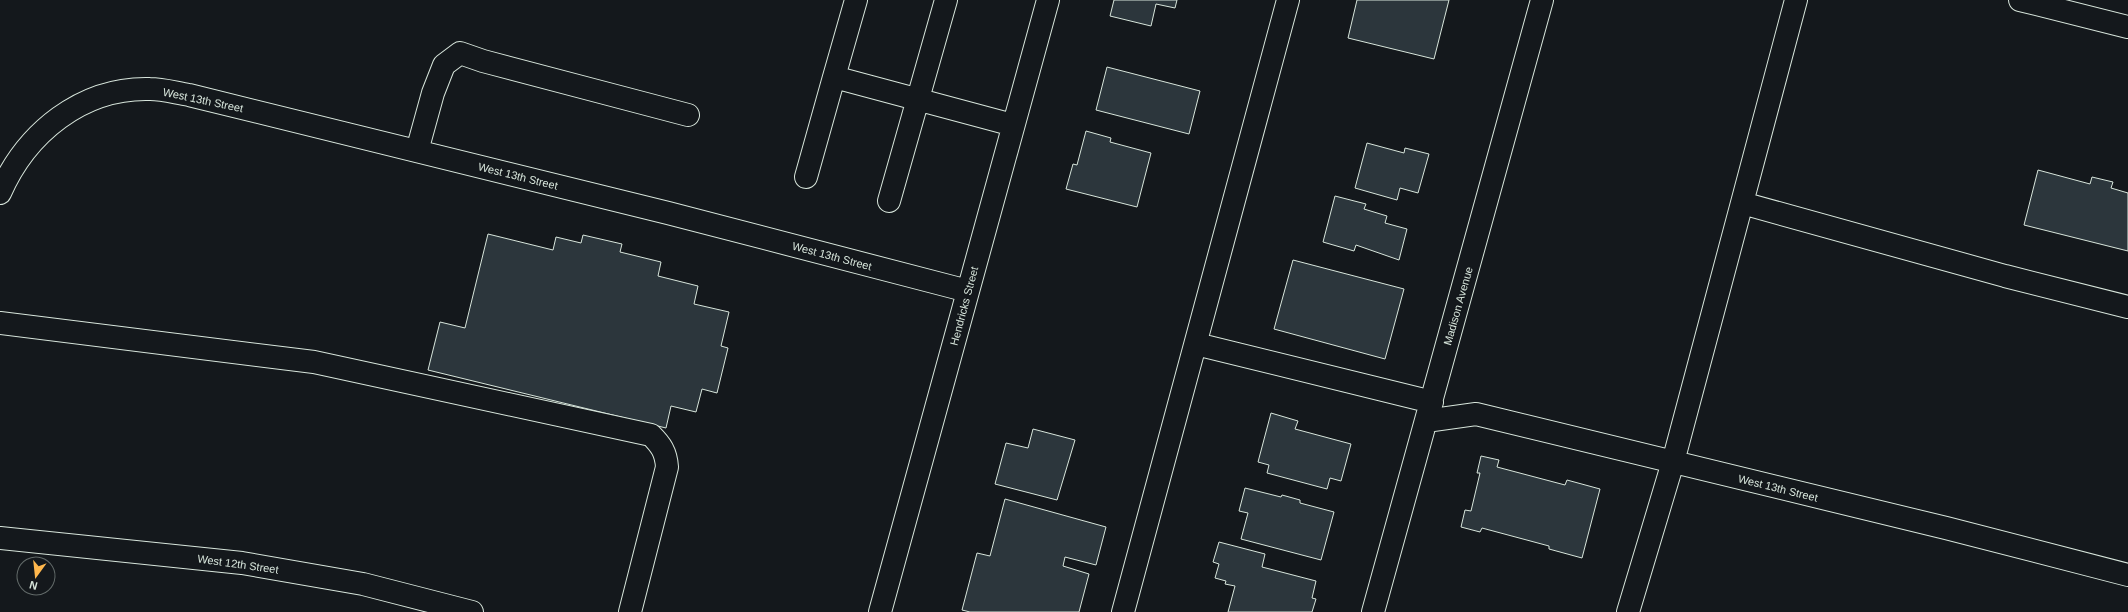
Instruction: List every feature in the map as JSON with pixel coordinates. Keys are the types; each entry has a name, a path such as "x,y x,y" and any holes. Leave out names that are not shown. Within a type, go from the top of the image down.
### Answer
{"street":[{"path":"806,177 856,0"},
{"path":"889,201 946,0"},
{"name":"Hendricks Street","path":"880,612 1048,0"},
{"path":"1123,612 1288,0"},
{"name":"Madison Avenue","path":"1373,612 1542,0"},
{"path":"1628,612 1673,462 1796,0"},
{"path":"2020,0 2045,3 2128,27"},
{"path":"418,151 433,93 444,65 460,53 483,61 688,115"},
{"path":"834,77 1014,125"},
{"name":"West 13th Street","path":"0,193 14,166 37,135 68,111 116,92 151,89 189,95 418,151 968,291"},
{"path":"1742,203 2005,276 2128,306"},
{"path":"0,323 314,362 650,435 660,444 666,454 667,467 630,612"},
{"path":"1196,344 1429,411"},
{"name":"West 13th Street","path":"1429,411 1476,414 1946,528 2128,575"},
{"name":"West 12th Street","path":"0,538 242,563 363,584 472,612"}],"building":[{"path":"1114,0 1177,0 1175,8 1156,4 1151,26 1110,16"},
{"path":"1357,0 1449,0 1434,59 1348,38"},
{"path":"1107,67 1200,91 1189,134 1096,110"},
{"path":"1086,131 1111,138 1110,142 1151,153 1137,207 1066,189 1073,164 1077,165"},
{"path":"1367,143 1404,153 1405,148 1429,154 1418,193 1400,188 1397,200 1355,188"},
{"path":"2038,170 2090,184 2092,177 2113,182 2111,188 2128,193 2128,251 2024,225"},
{"path":"1335,196 1366,204 1364,209 1387,216 1385,223 1407,229 1399,260 1356,245 1354,251 1323,242"},
{"path":"488,234 553,250 556,237 581,243 583,235 622,244 620,252 661,262 658,276 698,286 694,304 729,312 721,346 728,348 717,393 702,389 696,412 671,406 666,428 428,370 440,322 465,328"},
{"path":"1293,260 1404,289 1385,359 1274,329"},
{"path":"1271,413 1298,421 1295,429 1351,444 1341,481 1330,478 1327,489 1267,473 1269,465 1258,462"},
{"path":"1033,429 1075,440 1057,500 995,484 1006,443 1028,448"},
{"path":"1481,456 1499,460 1497,467 1565,485 1567,480 1600,489 1582,558 1549,549 1549,546 1482,528 1480,532 1461,527 1465,510 1471,511 1480,473 1477,473"},
{"path":"1245,488 1281,497 1282,495 1300,500 1300,503 1334,512 1321,560 1241,539 1248,513 1239,511"},
{"path":"1005,499 1106,527 1096,565 1065,557 1063,566 1089,574 1079,612 970,612 962,610 977,553 990,556"},
{"path":"1219,542 1265,554 1262,567 1316,581 1312,598 1316,599 1312,612 1228,612 1235,586 1225,584 1226,581 1215,578 1219,564 1213,562"}]}
